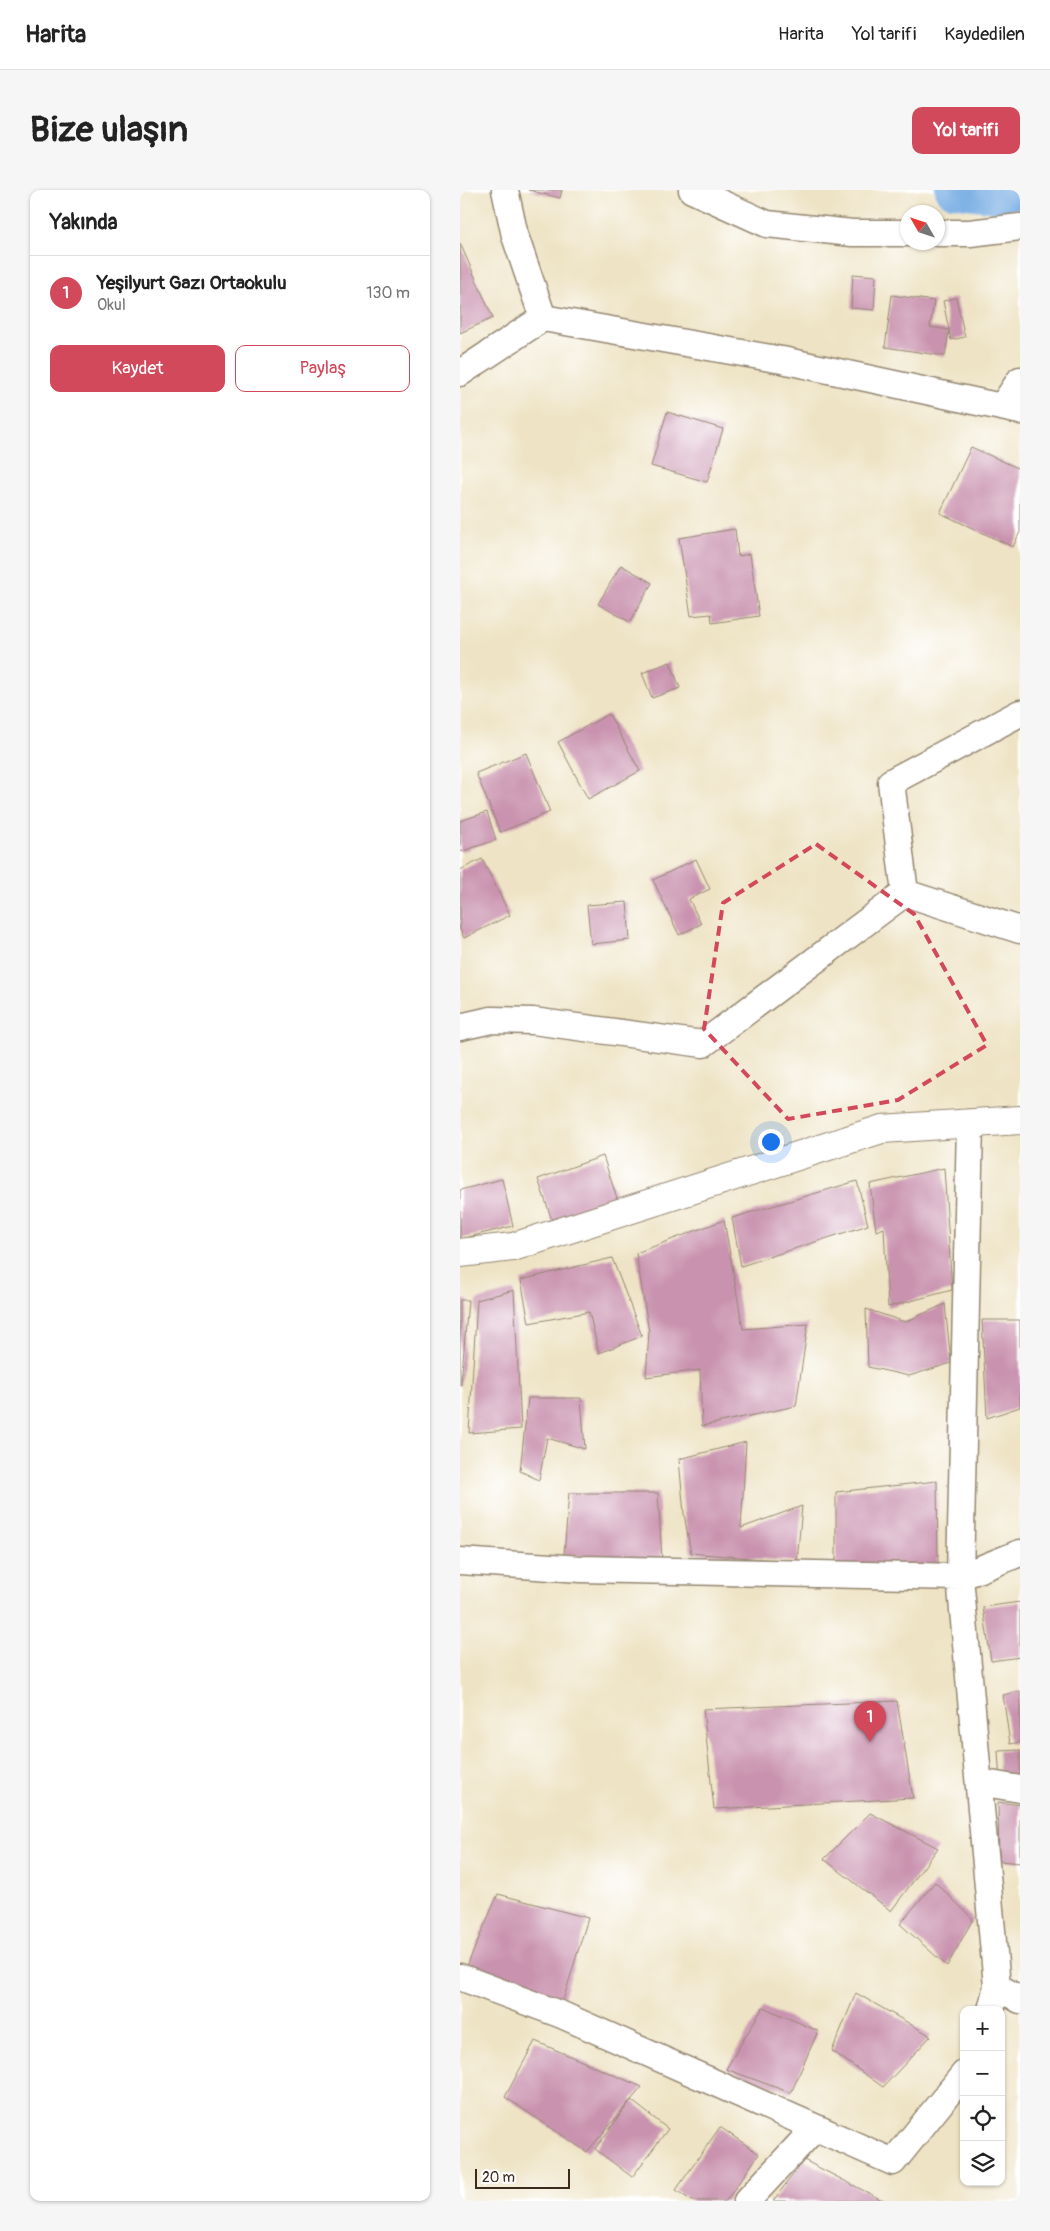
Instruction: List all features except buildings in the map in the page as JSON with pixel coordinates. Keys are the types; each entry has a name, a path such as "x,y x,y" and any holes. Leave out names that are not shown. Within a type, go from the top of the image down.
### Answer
{"main road":[{"path":"460,1253 513,1247 882,1129 1020,1120"}],"street":[{"path":"505,190 516,236 543,318"},
{"path":"692,190 767,224 852,233 900,233"},
{"path":"945,233 970,234 1020,227"},
{"path":"460,373 543,318 782,360 1011,409 1020,380"},
{"path":"905,893 891,782 1020,713"},
{"path":"905,893 1020,930"},
{"path":"460,1028 491,1020 533,1021 703,1044 905,893"},
{"path":"970,1123 960,1577 994,1998 1020,2000"},
{"path":"460,1561 580,1569 960,1577 1020,1554"},
{"path":"978,1782 1020,1789"},
{"path":"460,1977 562,2015 892,2162 960,2079"},
{"path":"747,2201 814,2128"}],"highlighted area":[{"path":"816,844 914,914 987,1045 898,1100 788,1119 704,1029 723,903"}],"waterway":[{"path":"952,190 996,196 1020,191"}],"place":[{"name":"Yeşilyurt Gazı Ortaokulu","path":"870,1742"}]}
